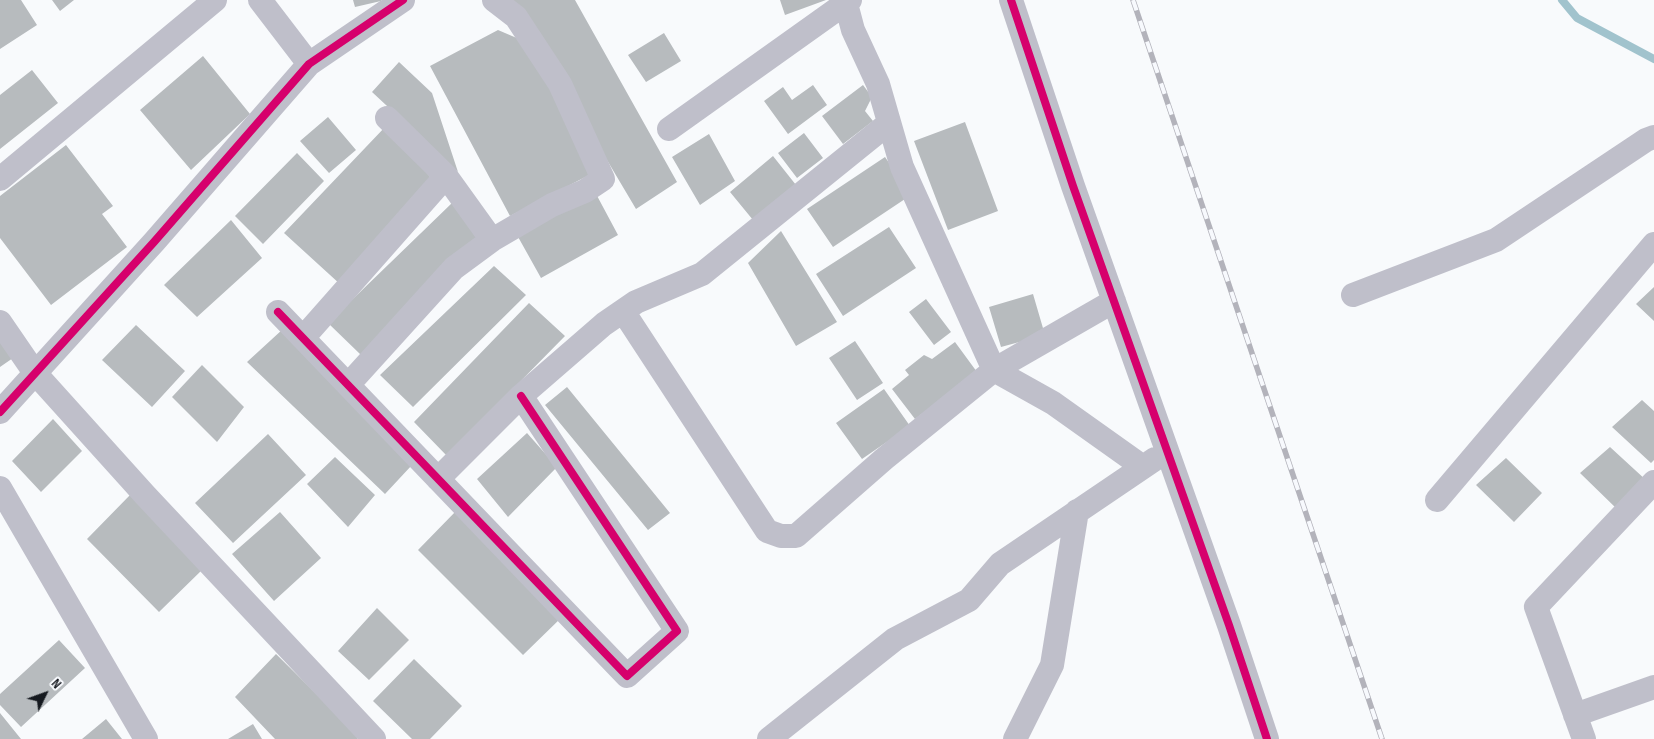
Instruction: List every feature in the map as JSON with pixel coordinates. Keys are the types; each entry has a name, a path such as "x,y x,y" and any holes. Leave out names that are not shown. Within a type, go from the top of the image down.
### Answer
{"street":[{"path":"0,179 215,0"},
{"path":"260,0 309,64"},
{"path":"0,412 154,242 309,64 403,0"},
{"path":"348,385 454,268 492,240 552,205 585,191 603,179 560,84 516,17 494,0"},
{"path":"1011,0 1073,186 1267,739"},
{"path":"669,129 847,1 852,30 878,84 902,167 994,370 1053,403 1142,467"},
{"path":"387,118 446,176 492,240"},
{"path":"438,479 521,396 604,324 636,302 702,274 889,123"},
{"path":"1353,295 1496,240 1646,140 1654,137"},
{"path":"303,338 446,176"},
{"path":"1437,500 1654,244"},
{"path":"623,311 767,531 781,536 796,536 884,459 994,370 1114,301"},
{"path":"278,312 628,676 677,631 521,396"},
{"path":"0,322 35,372 145,495 374,739"},
{"path":"768,739 895,639 969,600 1000,564 1167,451"},
{"path":"1584,739 1536,608 1654,482"},
{"path":"0,488 146,739"},
{"path":"1015,739 1052,665 1077,511"},
{"path":"1575,715 1654,687"}],"building":[{"path":"0,0 21,0 37,25 0,49"},
{"path":"52,0 74,0 60,11"},
{"path":"353,0 381,0 381,1 355,7"},
{"path":"512,0 575,0 677,182 636,209"},
{"path":"780,0 826,0 785,15"},
{"path":"498,30 526,42 595,172 510,216 430,66"},
{"path":"664,33 681,61 646,82 628,55"},
{"path":"203,56 250,114 191,170 140,110"},
{"path":"399,62 432,93 458,172 372,92"},
{"path":"32,70 58,103 0,149 0,95"},
{"path":"813,85 827,105 788,134 764,101 783,87 792,100"},
{"path":"863,85 872,97 865,111 873,121 843,144 822,116"},
{"path":"328,117 356,150 329,173 300,141"},
{"path":"965,122 998,211 948,230 914,141"},
{"path":"386,126 432,179 341,285 284,233"},
{"path":"804,133 823,158 797,178 778,153"},
{"path":"709,134 735,181 700,205 672,157"},
{"path":"66,145 113,206 102,214 127,247 51,305 0,238 0,196"},
{"path":"297,153 324,181 263,244 235,216"},
{"path":"773,156 796,185 753,220 730,192"},
{"path":"885,157 911,195 833,247 807,209"},
{"path":"595,192 618,235 541,278 517,235"},
{"path":"452,203 478,237 361,355 328,323"},
{"path":"231,220 262,258 197,317 164,285"},
{"path":"889,227 916,268 843,316 816,274"},
{"path":"781,231 837,322 796,346 748,263"},
{"path":"494,266 526,295 413,407 380,375"},
{"path":"1654,287 1654,321 1636,304"},
{"path":"1033,294 1045,335 1001,347 989,307"},
{"path":"926,299 951,332 934,345 909,312"},
{"path":"529,303 565,336 447,456 414,422"},
{"path":"136,325 185,371 152,407 102,360"},
{"path":"283,329 412,465 385,494 247,362"},
{"path":"0,339 13,358 0,367"},
{"path":"855,341 883,383 857,400 829,358"},
{"path":"955,342 977,372 915,419 892,389 909,375 905,370 924,355 932,359"},
{"path":"202,365 244,407 217,442 172,397"},
{"path":"567,387 670,513 648,530 545,405"},
{"path":"884,389 910,426 862,459 836,423"},
{"path":"1642,400 1654,411 1654,460 1651,463 1612,427"},
{"path":"53,419 82,451 41,492 12,461"},
{"path":"527,433 557,467 508,517 477,479"},
{"path":"268,434 306,475 233,543 195,503"},
{"path":"1610,447 1647,481 1618,510 1580,473"},
{"path":"335,457 375,495 348,527 307,484"},
{"path":"1506,458 1542,493 1514,522 1476,485"},
{"path":"130,495 203,569 159,612 87,539"},
{"path":"456,511 562,617 523,655 418,550"},
{"path":"280,512 321,558 274,601 232,554"},
{"path":"377,608 409,640 369,680 338,651"},
{"path":"59,640 85,668 21,727 0,705 0,694"},
{"path":"276,654 359,736 357,739 275,739 235,697"},
{"path":"414,659 462,706 430,739 412,739 373,701"},
{"path":"0,713 21,739 0,739"},
{"path":"106,719 122,739 82,739"},
{"path":"253,724 262,739 228,739"}],"waterway":[{"path":"1562,0 1577,18 1654,59"}],"railway":[{"path":"1133,0 1382,739"}],"cycle path":[{"path":"0,412 154,242 309,64 403,0"},
{"path":"1011,0 1073,186 1229,625 1267,739"},
{"path":"278,312 627,676 677,631 521,396"}]}
